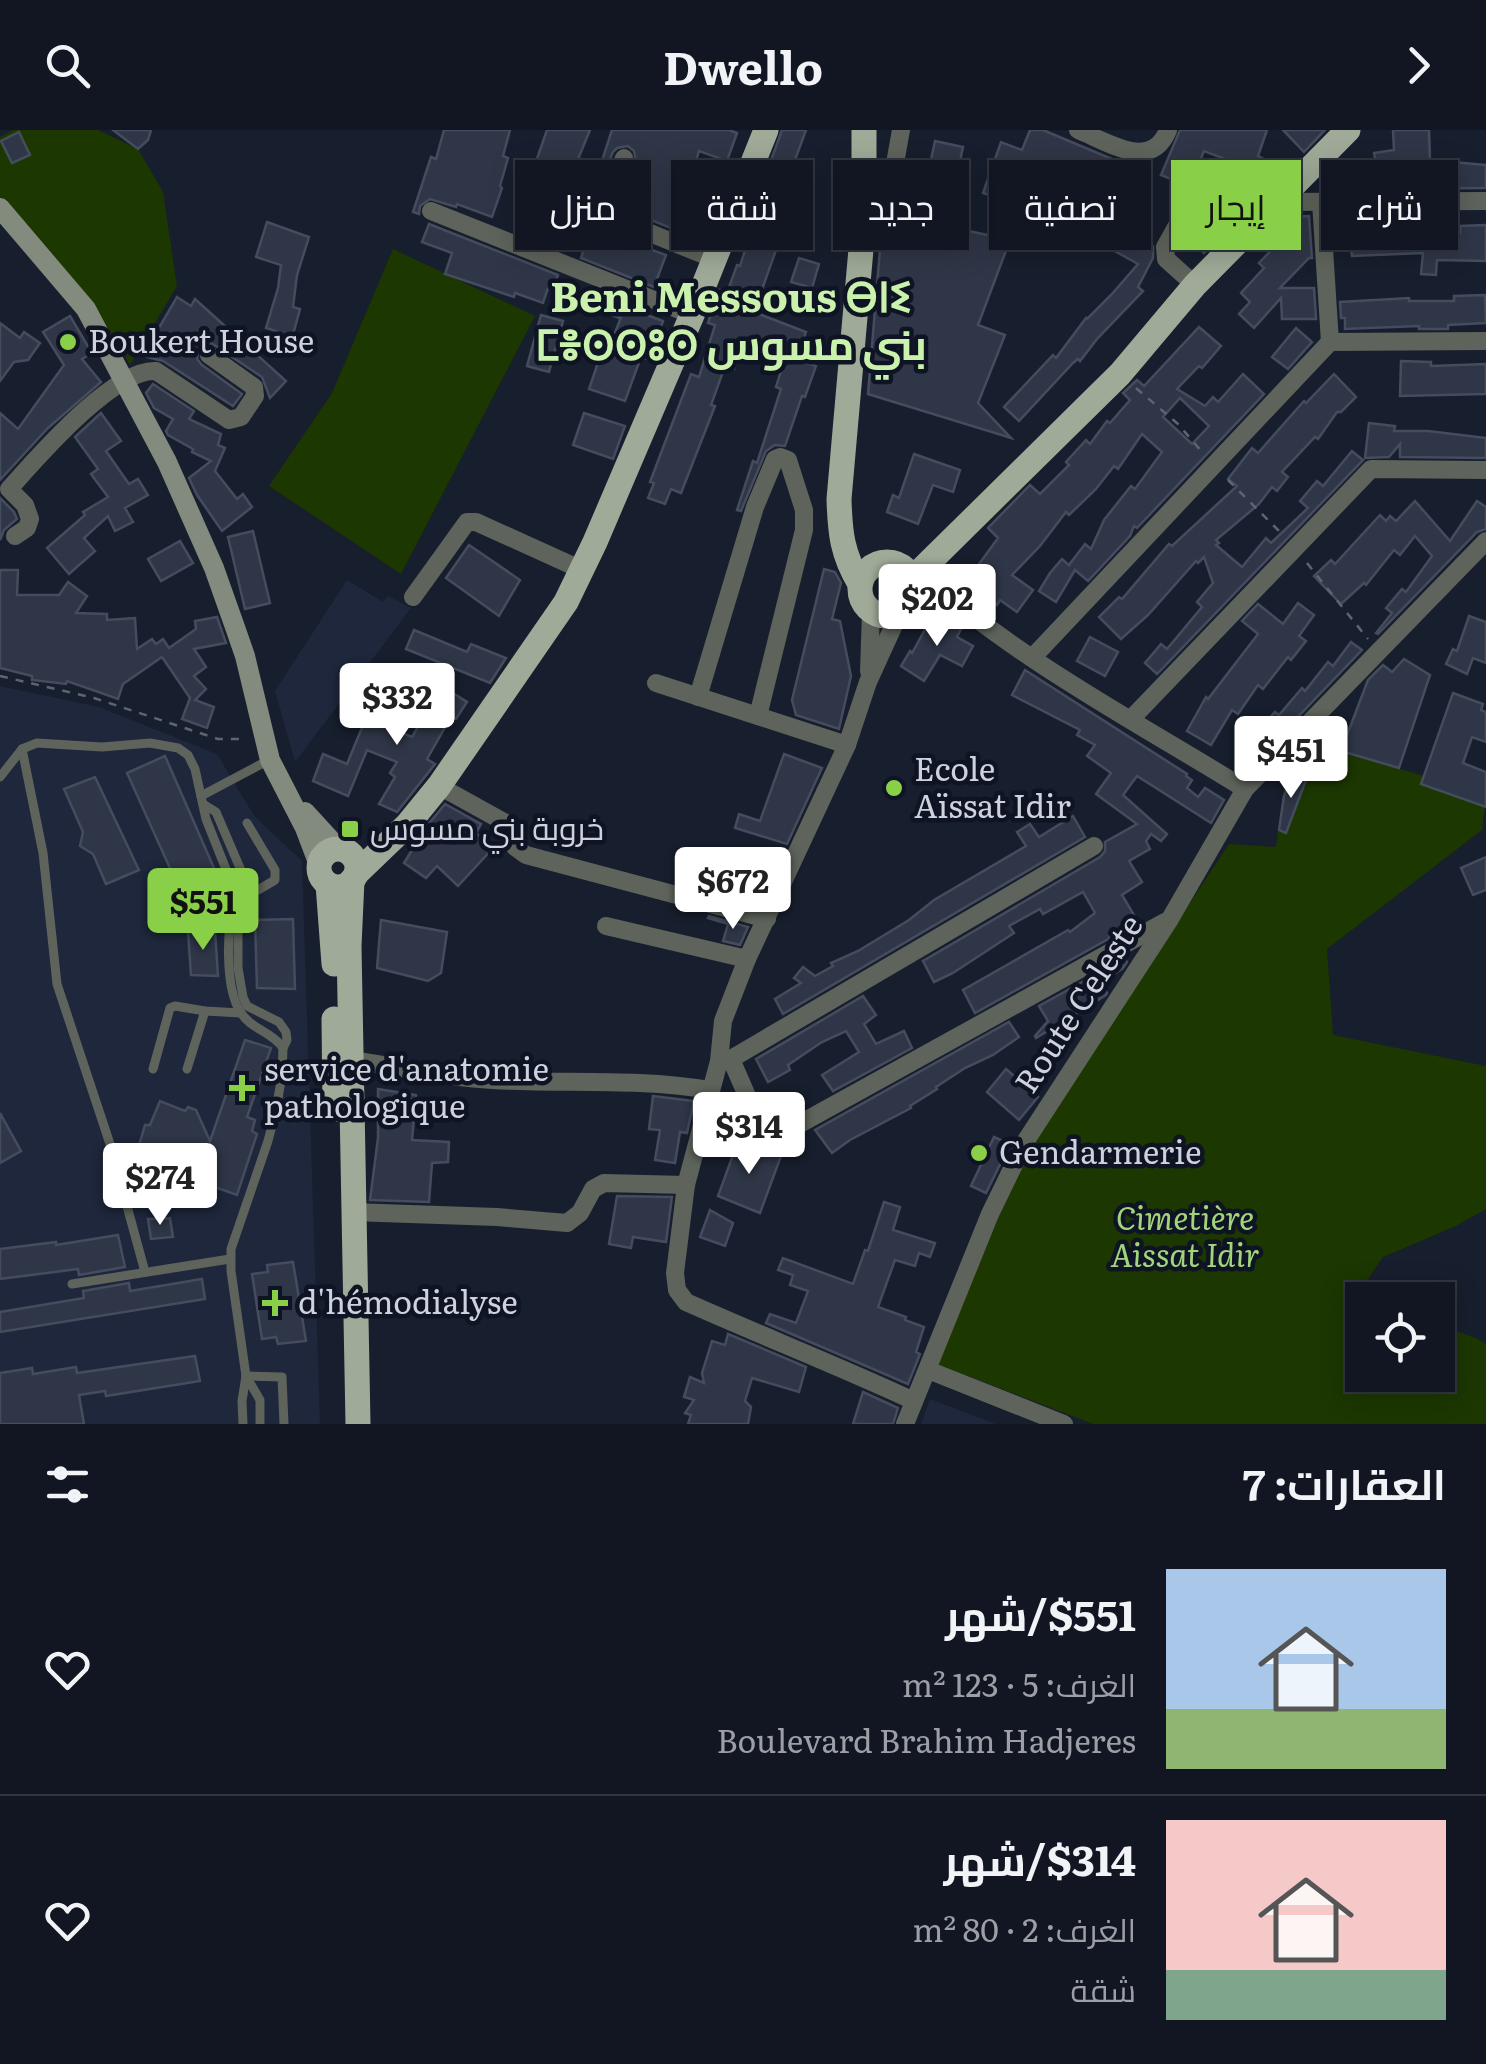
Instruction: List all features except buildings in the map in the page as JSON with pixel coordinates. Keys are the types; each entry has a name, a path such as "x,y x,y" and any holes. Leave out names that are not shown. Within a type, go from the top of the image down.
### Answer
{"main road":[{"path":"341,868 394,838 439,786 566,602 692,315 766,130"},
{"path":"864,130 864,160"},
{"path":"1301,179 1348,130"},
{"path":"0,208 86,309 125,379 214,568 245,656 267,749 284,788 341,868 349,946 358,1424"},
{"path":"860,584 846,560 840,519 842,448 861,250"},
{"path":"885,562 874,565 860,584 864,604 884,617 899,614 911,602 916,575 1120,374 1195,285 1230,250"},
{"path":"840,519 868,550 916,575"},
{"path":"340,1424 333,940 341,868"}],"street":[{"path":"896,160 901,130"},
{"path":"1078,130 1138,153 1159,146 1168,130"},
{"path":"624,158 604,207 606,216 714,259"},
{"path":"1301,202 1321,202"},
{"path":"1458,202 1486,202"},
{"path":"431,211 692,315"},
{"path":"1171,236 1164,248 1166,260 1195,285"},
{"path":"1324,250 1330,342"},
{"path":"1032,658 1330,342 1486,341"},
{"path":"15,536 27,528 30,518 10,488 71,423 125,379 156,371 229,420 239,419 255,396 254,387 209,355"},
{"path":"698,696 755,507 780,456 788,460 804,510 804,530 758,716"},
{"path":"1130,718 1370,469 1486,470"},
{"path":"413,597 467,522 476,522 582,570"},
{"name":"Route Celeste","path":"906,1424 990,1214 1026,1142 1170,920 1245,789 1486,540"},
{"path":"916,575 1032,658 1245,789"},
{"path":"868,682 871,612"},
{"path":"899,614 868,682 848,746 746,959 723,1021 725,1060 768,1142 1170,920"},
{"path":"656,683 848,746"},
{"path":"439,786 504,822 515,846 526,854 767,919"},
{"path":"914,1401 686,1302 677,1290 675,1273 686,1185 710,1090 725,1060 1094,846"},
{"path":"606,926 746,959"},
{"path":"352,1060 493,1080 648,1082 710,1090"},
{"path":"352,1212 566,1222 580,1213 593,1189 604,1184 686,1185"},
{"path":"928,1370 1064,1424"}],"lane":[{"path":"0,776 22,749 37,743 166,745 188,755 202,800 216,812 240,868 241,989 247,1006 279,1022 286,1032 276,1110 231,1249 246,1376 243,1424"},
{"path":"22,749 43,854 57,984 110,1144 144,1272"},
{"path":"202,800 267,749"},
{"path":"247,824 275,870 275,880 242,896 232,908 229,925 233,991 241,1013 276,1038 283,1048"},
{"path":"152,1069 170,1008 241,1013"},
{"path":"188,1068 206,1012"},
{"path":"72,1284 230,1259"},
{"path":"246,1376 260,1400 260,1424"},
{"path":"246,1376 282,1377 284,1424"}],"path":[{"path":"1120,374 1178,424 1214,466"},
{"path":"0,676 94,698 218,739 267,749"}],"shaded area":[{"path":"347,580 383,602 388,596 411,608 295,762 275,691"},
{"path":"0,686 99,707 217,754 255,817 302,861 320,1424 0,1424"},
{"path":"930,1399 996,1424 921,1424"}],"green space":[{"path":"13,130 98,130 138,149 163,192 177,286 130,365 86,299 0,197 0,137"},
{"path":"393,249 535,316 401,574 269,486 332,393"},
{"name":"Cimetière Aissat Idir","path":"1308,741 1486,795 1482,830 1327,949 1333,1035 1486,1066 1486,1209 1383,1257 1366,1282 1345,1282 1345,1392 1455,1392 1455,1331 1486,1344 1486,1424 1093,1424 937,1364 1027,1149 1229,844 1276,847 1284,785"}],"place":[{"name":"Boukert House","path":"68,342"},
{"name":"Ecole Aïssat Idir","path":"894,788"},
{"name":"خروبة بني مسوس","path":"350,829"},
{"name":"service d'anatomie pathologique","path":"242,1088"},
{"name":"Gendarmerie","path":"979,1153"},
{"name":"d'hémodialyse","path":"275,1303"}],"district":[{"name":"Beni Messous ⴱⵏⵉ ⵎⴻⵙⵙⵓⵙ بني مسوس","path":"731,321"}]}
